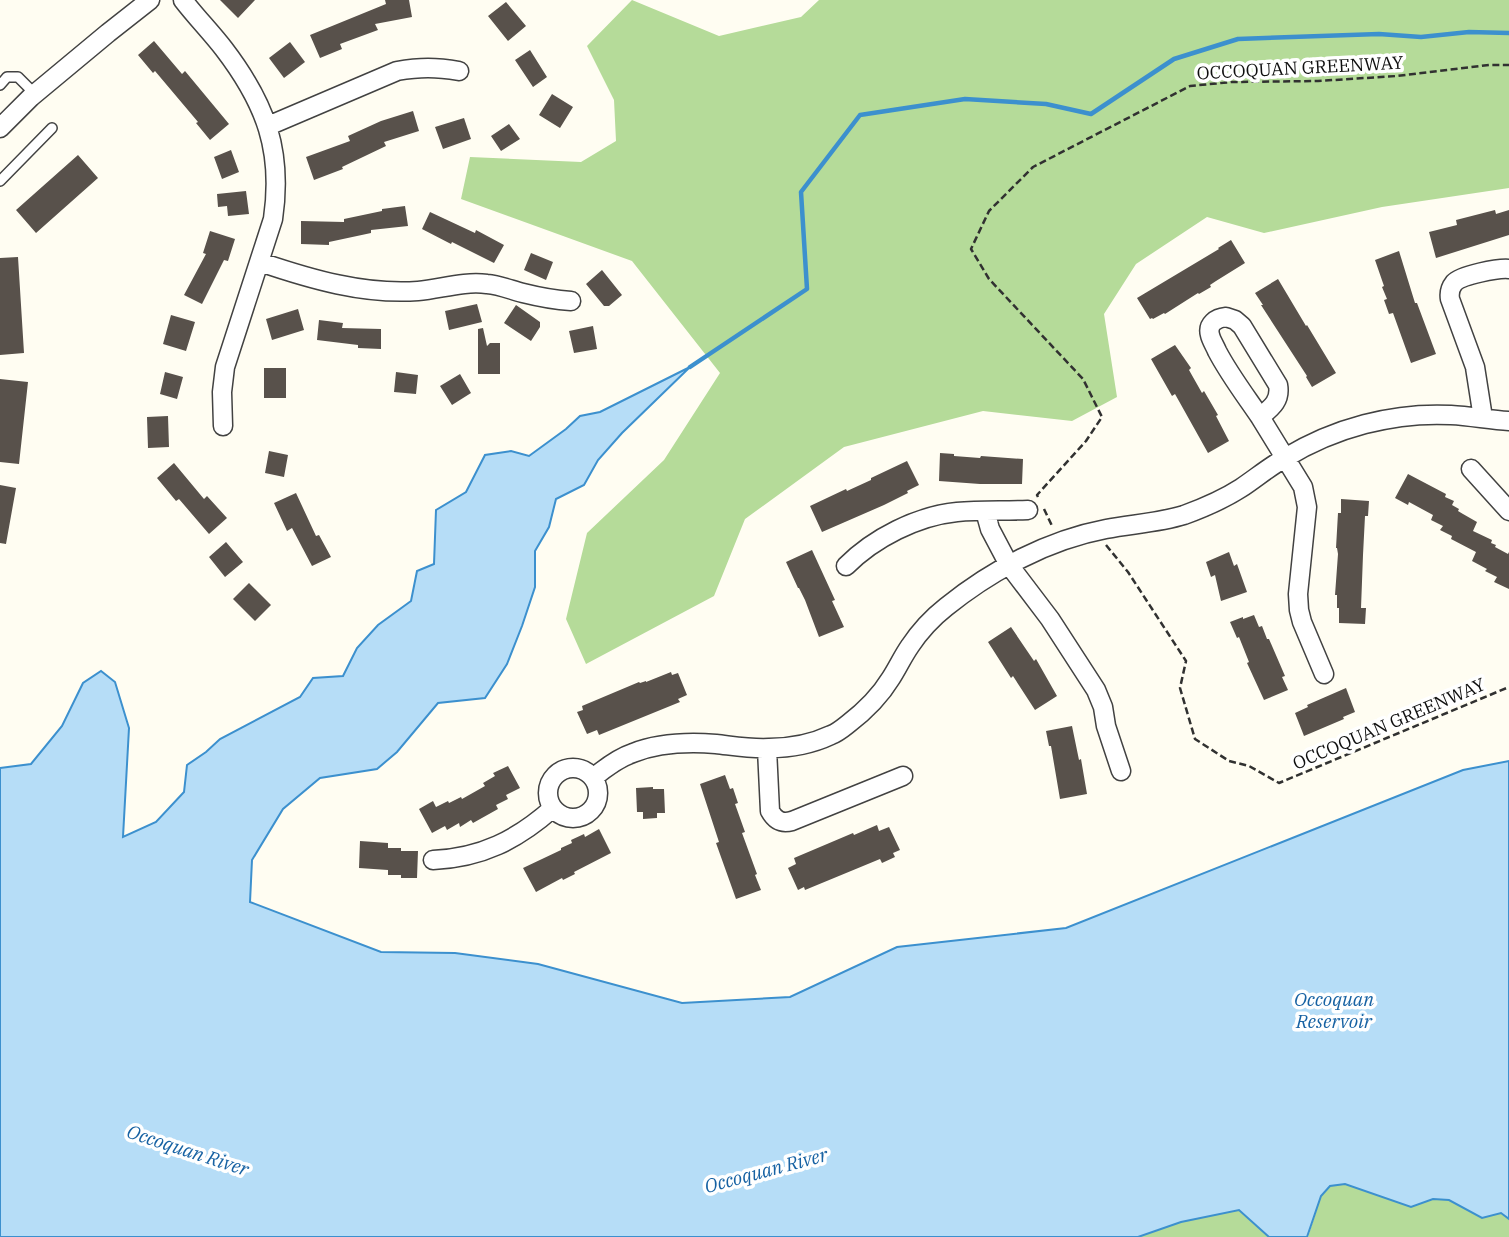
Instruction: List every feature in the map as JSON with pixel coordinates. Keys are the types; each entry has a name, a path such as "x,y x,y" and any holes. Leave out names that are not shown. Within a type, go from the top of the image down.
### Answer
{"street":[{"path":"0,128 35,94 150,0"},
{"path":"183,0 243,76 268,126 275,162 276,200 273,219 225,367 222,426"},
{"path":"268,126 397,71 436,67 459,71"},
{"path":"260,261 334,284 383,291 419,291 465,284 485,284 550,299 571,301"},
{"path":"1483,418 1475,367 1449,292 1459,279 1501,268 1509,269"},
{"path":"1259,417 1278,400 1278,385 1242,326 1235,320 1218,318 1209,329 1210,337 1221,359 1285,457 1306,497 1299,610 1324,674"},
{"path":"593,778 621,758 635,751 654,747 714,744 768,749 809,743 832,735 873,702 926,625 963,594 1009,565 1072,537 1160,521 1200,509 1240,489 1285,457 1321,439 1353,427 1418,416 1450,415 1509,421"},
{"path":"1471,469 1509,511"},
{"path":"846,566 872,544 931,517 954,512 1028,510"},
{"path":"985,511 990,529 1009,565 1050,619 1096,690 1121,771"},
{"path":"768,749 770,811 780,822 792,821 903,776"},
{"path":"579,769 593,778 598,795 590,811 582,817 565,817 553,808 547,792 549,783 559,771 579,769"},
{"path":"433,860 467,856 491,849 534,825 553,808"}],"lane":[{"path":"0,85 6,77 18,77 35,94"},
{"path":"0,181 52,128"}],"path":[{"name":"OCCOQUAN GREENWAY","path":"1059,543 1037,495 1086,441 1102,417 1083,379 989,279 971,249 989,211 1033,167 1190,86 1232,82 1318,82 1509,65"},
{"name":"OCCOQUAN GREENWAY","path":"1096,548 1107,545 1128,572 1186,661 1180,688 1195,739 1229,761 1249,766 1279,783 1509,687"}],"green space":[{"path":"632,0 719,36 801,17 819,0 1509,0 1509,188 1382,207 1264,233 1207,217 1136,264 1104,314 1117,397 1072,421 983,411 844,447 745,519 714,596 586,664 566,619 587,533 664,460 720,373 632,261 461,199 470,157 581,162 616,141 614,100 587,46"},
{"path":"1345,1184 1411,1207 1433,1199 1449,1200 1482,1218 1501,1213 1509,1219 1509,1237 1308,1237 1321,1196 1330,1186"},
{"path":"1239,1210 1269,1237 1138,1237 1181,1222"}],"water":[{"name":"Occoquan Reservoir","path":"690,367 622,433 598,460 584,485 556,499 549,527 535,551 535,587 522,626 507,664 485,698 438,703 397,752 377,769 320,778 283,809 252,860 250,902 381,952 455,953 538,964 682,1003 790,997 897,947 1066,928 1463,770 1509,761 1509,1219 1501,1213 1482,1218 1449,1200 1433,1199 1411,1207 1345,1184 1330,1186 1321,1196 1307,1237 1269,1237 1239,1210 1181,1222 1138,1237 0,1237 0,768 31,764 62,726 83,683 101,671 115,682 129,728 123,837 156,822 184,792 187,765 220,739 300,697 313,678 343,676 357,648 378,625 411,601 417,571 434,564 436,510 466,492 485,455 511,451 529,456 580,416 600,412"}],"building":[{"path":"220,0 255,0 238,18"},
{"path":"385,0 409,0 412,17 375,24 378,30 340,44 342,49 320,58 310,35 386,4"},
{"path":"506,2 526,26 508,41 488,16"},
{"path":"154,41 182,74 185,71 229,124 210,140 155,71 153,73 138,55"},
{"path":"290,42 305,62 284,78 269,58"},
{"path":"530,50 547,77 533,87 515,60"},
{"path":"552,94 573,107 560,128 539,115"},
{"path":"413,111 419,131 384,142 386,146 342,167 343,169 314,180 306,157 350,141 348,136 381,121"},
{"path":"464,118 471,139 443,149 435,127"},
{"path":"509,124 520,139 501,151 491,136"},
{"path":"231,150 239,172 222,179 214,157"},
{"path":"78,155 98,178 36,233 16,210"},
{"path":"246,191 249,214 228,216 227,206 218,207 217,194"},
{"path":"405,206 408,226 371,230 371,233 329,242 329,245 301,244 301,221 344,222 344,219 382,209"},
{"path":"1495,210 1496,214 1509,210 1509,235 1436,258 1429,232 1457,225 1456,220"},
{"path":"430,212 475,233 476,230 504,245 494,263 422,229"},
{"path":"210,231 235,239 228,261 224,260 202,304 184,295 206,254 203,253"},
{"path":"1231,240 1245,263 1210,285 1211,287 1165,314 1150,319 1137,298"},
{"path":"1399,251 1415,303 1436,354 1411,363 1393,313 1389,314 1384,300 1387,299 1375,260"},
{"path":"531,253 553,262 546,280 524,270"},
{"path":"18,257 24,353 0,355 0,258"},
{"path":"602,270 622,295 609,306 604,306 586,284"},
{"path":"1278,279 1336,373 1312,387 1255,293"},
{"path":"477,304 482,322 449,330 445,311"},
{"path":"516,305 540,322 540,327 531,341 504,323"},
{"path":"298,309 304,330 272,340 266,319"},
{"path":"171,315 195,322 186,351 163,344"},
{"path":"319,320 343,323 342,328 381,329 381,349 358,348 358,345 317,340"},
{"path":"593,326 597,349 574,353 569,331"},
{"path":"483,328 487,346 490,343 500,343 500,374 478,374 478,329"},
{"path":"1175,345 1191,368 1189,370 1202,393 1204,391 1218,415 1216,416 1229,441 1208,453 1175,394 1172,396 1151,359"},
{"path":"264,368 286,368 286,398 264,398"},
{"path":"165,372 183,377 177,399 160,394"},
{"path":"396,372 418,375 416,394 394,392"},
{"path":"460,374 471,393 452,405 440,386"},
{"path":"0,379 28,382 19,464 0,462"},
{"path":"168,416 169,447 148,448 147,417"},
{"path":"269,451 288,455 284,477 265,473"},
{"path":"940,453 980,458 1023,459 1022,484 939,481"},
{"path":"907,461 919,485 884,505 822,532 810,506"},
{"path":"174,463 204,499 207,496 227,518 209,534 157,478"},
{"path":"1408,474 1446,494 1445,497 1454,501 1452,505 1459,509 1458,511 1477,522 1473,531 1492,540 1491,543 1496,545 1495,547 1508,554 1509,552 1509,589 1494,582 1497,577 1472,561 1476,552 1440,530 1443,526 1431,520 1433,515 1395,498"},
{"path":"0,485 16,488 6,544 0,543"},
{"path":"296,493 316,536 319,535 331,557 312,566 292,528 287,531 274,503"},
{"path":"1341,499 1369,501 1368,516 1365,516 1361,608 1366,608 1365,624 1339,623 1339,608 1335,595 1338,513 1341,513"},
{"path":"226,542 243,562 225,577 209,557"},
{"path":"812,550 844,627 819,637 786,562"},
{"path":"1229,552 1234,566 1237,564 1247,592 1221,601 1215,575 1211,577 1206,562"},
{"path":"249,583 271,605 255,621 233,599"},
{"path":"1254,615 1259,627 1262,626 1269,639 1288,690 1264,700 1247,663 1249,662 1239,637 1237,638 1230,622"},
{"path":"1011,627 1034,661 1036,659 1057,696 1035,710 988,642"},
{"path":"671,672 672,675 678,673 687,695 678,699 680,702 599,735 597,730 587,734 577,712 583,710 582,706"},
{"path":"1346,688 1355,712 1304,736 1295,713"},
{"path":"1072,726 1087,794 1060,799 1046,731"},
{"path":"508,766 520,788 506,795 508,799 496,805 498,809 473,823 471,820 460,827 459,823 447,830 445,826 432,833 419,809 433,801 436,807 461,797 462,799 485,786 483,783 495,776 493,773"},
{"path":"725,775 738,803 735,804 745,832 742,833 761,890 736,899 716,843 719,842 700,784"},
{"path":"636,788 664,789 665,813 657,813 657,818 643,819 643,812 637,812"},
{"path":"877,825 879,831 889,827 900,850 893,853 895,857 882,863 880,859 805,890 804,887 798,890 788,868 796,864 794,858"},
{"path":"599,829 611,853 536,892 523,868 561,850 572,843 571,840 584,834 585,837"},
{"path":"360,841 388,843 388,848 401,848 401,851 418,851 417,878 388,875 388,870 359,868"}],"waterway":[{"path":"690,367 807,289 801,192 860,115 965,99 1046,104 1091,114 1174,59 1238,39 1509,33"}],"water label":[{"name":"Occoquan River","path":"188,1150"},
{"name":"Occoquan River","path":"766,1170"}]}
